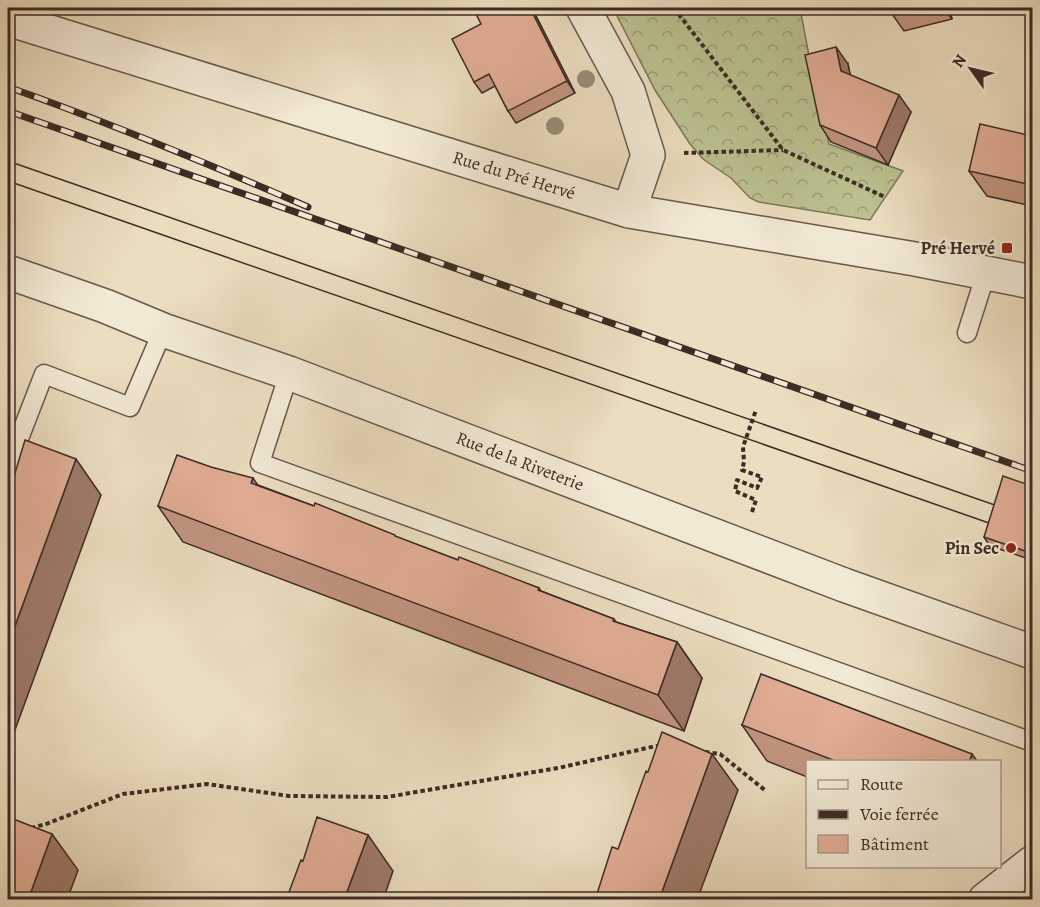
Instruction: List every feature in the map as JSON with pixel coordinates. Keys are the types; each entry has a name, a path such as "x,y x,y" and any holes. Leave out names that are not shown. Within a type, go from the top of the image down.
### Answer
{"street":[{"path":"583,8 628,91 648,155 629,210"},
{"name":"Rue du Pré Hervé","path":"8,19 629,210 915,259 1032,282"},
{"name":"Rue de la Riveterie","path":"8,272 105,306 163,330 289,373 844,585 1032,652"},
{"path":"985,900 1032,863"}],"lane":[{"path":"967,333 986,273"},
{"path":"8,467 44,374 130,407 163,330"},
{"path":"289,373 260,463 1032,742"}],"path":[{"path":"674,8 783,150"},
{"path":"648,155 783,150 885,197"},
{"path":"756,410 743,447 742,470 762,477 758,488 737,480 735,491 756,500"},
{"path":"27,830 123,794 207,784 289,796 387,797 558,768 656,746 666,747"},
{"path":"698,751 720,754 766,791"}],"green space":[{"path":"613,8 800,8 829,144 903,171 870,220 759,202 750,198 731,178 703,159 690,144 655,90"}],"building":[{"path":"473,8 530,8 567,81 508,111 489,74 474,82 452,39 481,24"},
{"path":"891,8 920,8 892,14"},
{"path":"836,47 841,71 899,95 876,148 820,125 805,55"},
{"path":"980,124 1032,136 1032,185 969,171"},
{"path":"25,440 76,459 8,645 8,485 9,482 12,483"},
{"path":"177,455 253,478 251,483 314,506 315,503 458,560 459,557 539,588 538,590 614,619 613,621 677,642 658,695 158,506"},
{"path":"1003,476 1032,486 1032,539 1028,552 984,537"},
{"path":"761,674 972,754 970,760 833,760 742,725"},
{"path":"662,732 712,754 659,900 595,900 612,847 618,849"},
{"path":"8,817 52,834 28,900 8,900"},
{"path":"317,817 368,835 344,900 286,900 301,860 303,861"}],"tram line":[{"path":"8,161 1032,518"},
{"path":"8,181 1032,538"}],"railway":[{"path":"8,87 159,144 308,207"},
{"path":"8,111 1032,471"}],"place":[{"name":"Pré Hervé","path":"1007,248"},
{"name":"Pin Sec","path":"1011,548"}]}
